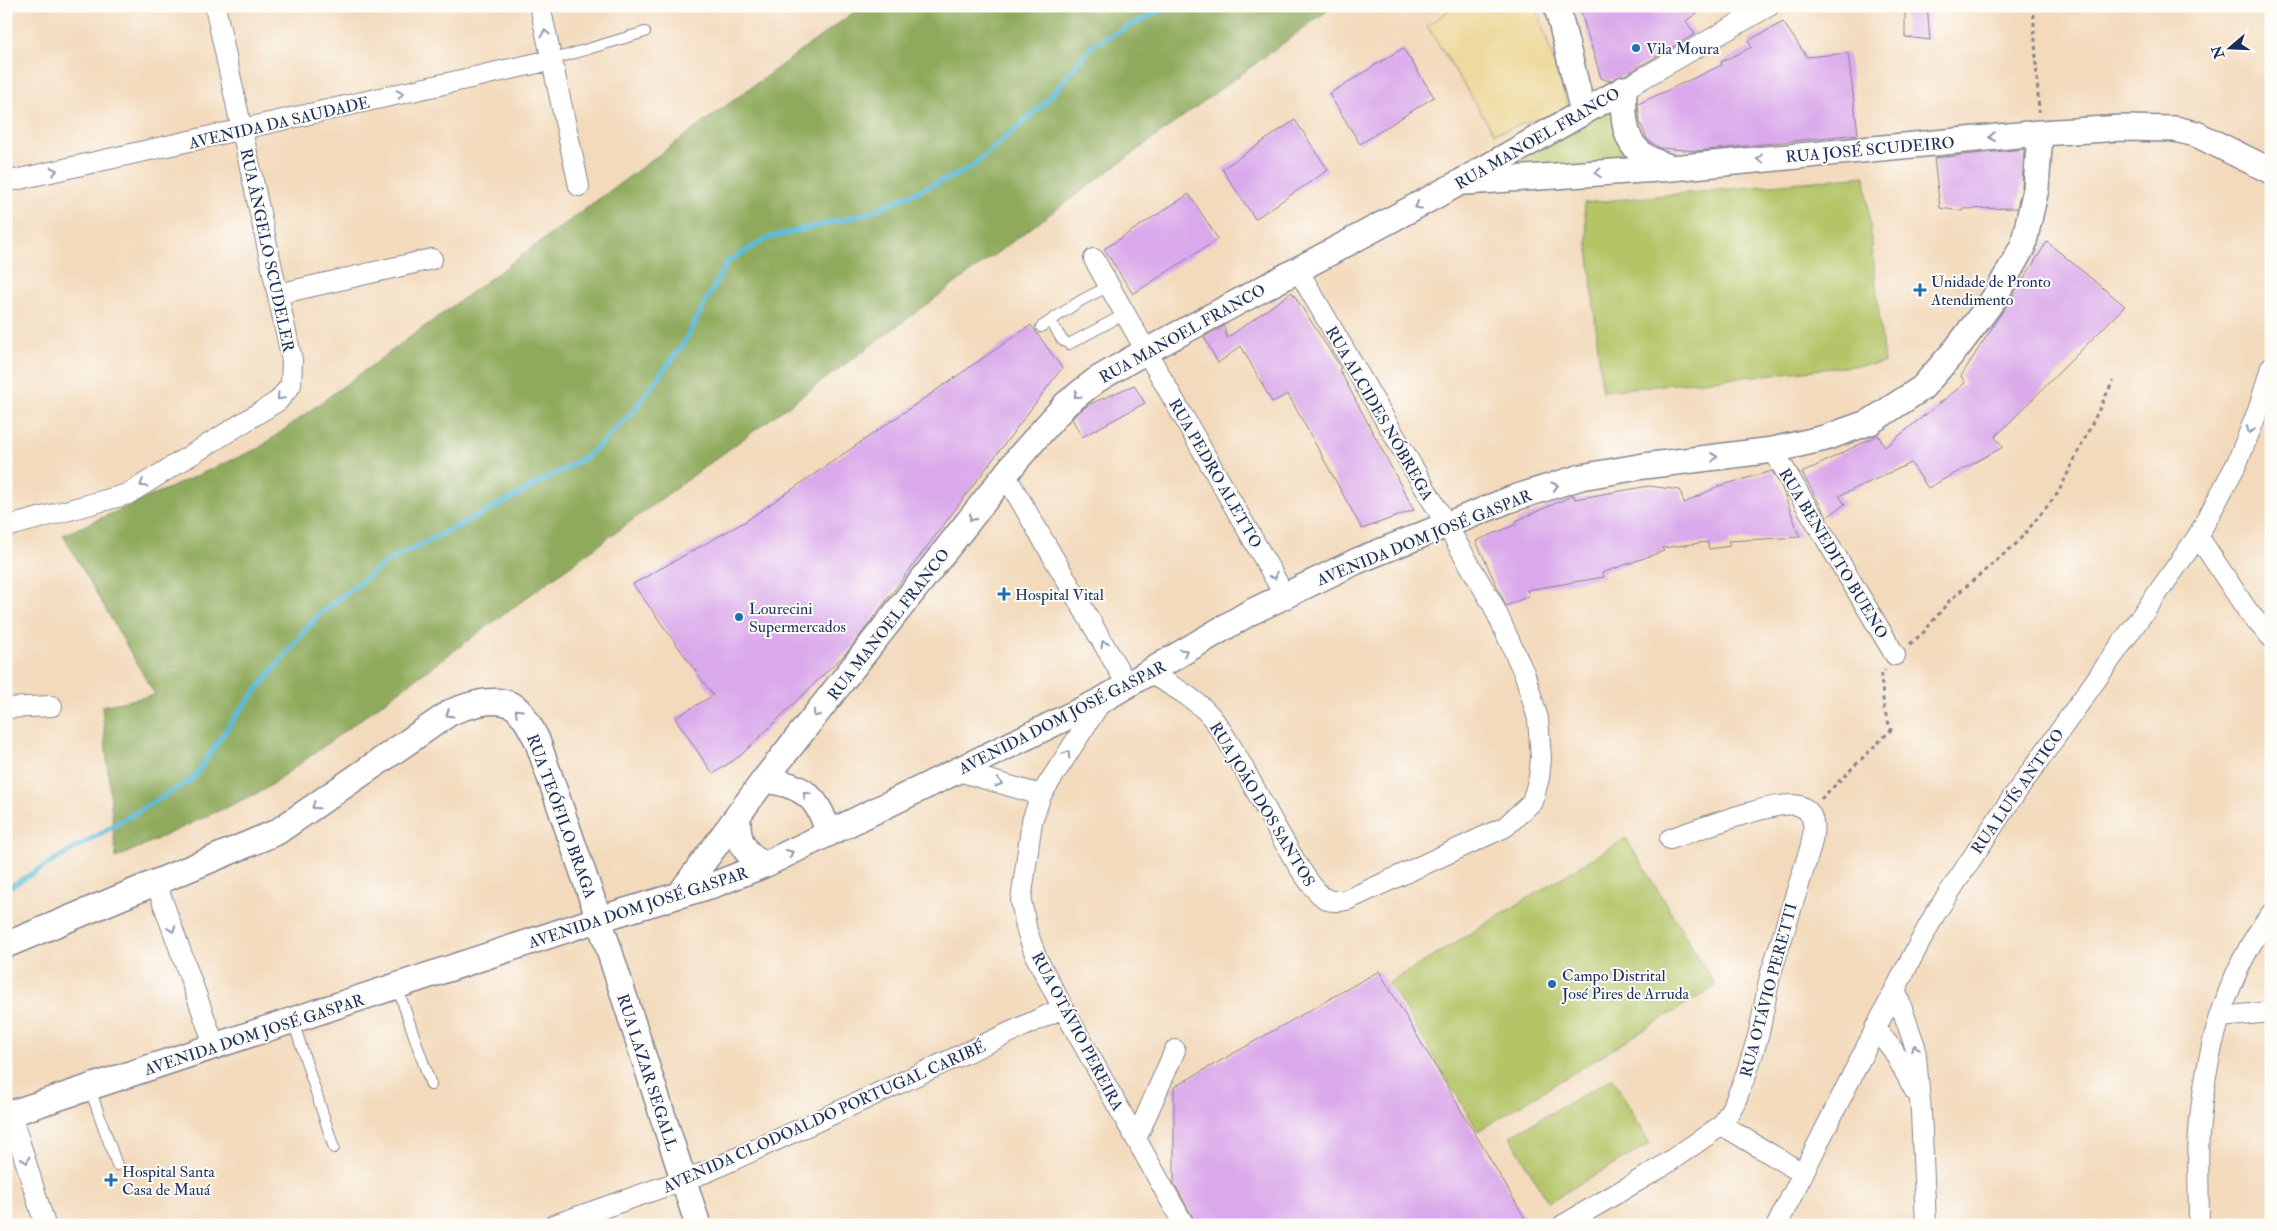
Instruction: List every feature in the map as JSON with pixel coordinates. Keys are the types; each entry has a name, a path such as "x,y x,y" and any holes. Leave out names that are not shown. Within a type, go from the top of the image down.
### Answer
{"street":[{"name":"RUA ÂNGELO SCUDELER","path":"6,527 128,494 278,401 291,385 292,360 215,6"},
{"path":"540,6 579,186"},
{"path":"1557,6 1583,112"},
{"name":"RUA MANOEL FRANCO","path":"679,895 764,780 1020,456 1066,404 1095,381 1146,351 1460,182 1769,6"},
{"name":"AVENIDA DA SAUDADE","path":"6,182 551,60"},
{"path":"1624,89 1623,107 1629,139 1638,152 1651,162 1672,168"},
{"name":"RUA JOSÉ SCUDEIRO","path":"1460,182 1672,168 2040,133 2122,128 2176,129 2196,134 2271,171"},
{"name":"AVENIDA DOM JOSÉ GASPAR","path":"9,1115 599,919 716,884 764,865 1102,700 1249,613 1357,561 1511,499 1581,478 1644,466 1773,450 1826,438 1870,422 1922,388 1957,348 1993,300 2023,246 2036,189 2040,133"},
{"path":"278,294 432,259"},
{"name":"RUA PEDRO ALETTO","path":"1094,259 1285,596"},
{"name":"RUA ALCIDES NÓBREGA","path":"1298,270 1445,526 1493,605 1525,675 1538,719 1541,758 1539,778 1532,802 1505,827 1354,898 1327,900"},
{"name":"RUA LUÍS ANTICO","path":"1777,1225 1895,989 1935,914 1964,867 2198,536 2237,463 2260,408 2271,367"},
{"name":"RUA BENEDITO BUENO","path":"1773,450 1895,656"},
{"path":"1006,476 1128,686"},
{"path":"2198,536 2249,613 2271,637"},
{"name":"RUA JOÃO DOS SANTOS","path":"1150,673 1188,696 1208,713 1248,774 1302,874 1314,889 1327,900"},
{"name":"RUA OTÁVIO PEREIRA","path":"1102,700 1041,795 1032,821 1021,901 1027,931 1036,957 1184,1225"},
{"name":"RUA TEÓFILO BRAGA","path":"156,883 277,832 451,712 473,703 495,702 514,707 526,720 537,740 599,919"},
{"path":"6,708 52,706"},
{"path":"958,771 1041,795"},
{"path":"764,780 788,783 806,793 820,810 828,834"},
{"path":"1670,839 1722,821 1781,805 1799,805 1809,812"},
{"name":"RUA OTÁVIO PERETTI","path":"1563,1225 1660,1168 1722,1126 1735,1102 1747,1072 1759,1033 1775,958 1810,849 1814,823 1809,812"},
{"path":"738,817 737,832 742,846 754,859 764,865"},
{"path":"6,945 156,883 215,1048"},
{"path":"2199,1225 2199,1133 2205,1084 2221,1017 2231,987 2250,946 2271,914"},
{"name":"RUA LAZAR SEGALL","path":"599,919 698,1225"},
{"path":"1895,989 1916,1046 1918,1097 1922,1112 1926,1225"},
{"name":"AVENIDA CLODOALDO PORTUGAL CARIBÉ","path":"554,1225 684,1181 1063,1008"},
{"path":"2221,1017 2271,1012"},
{"path":"1876,1028 1893,1050 1918,1097"},
{"path":"1136,1139 1175,1050"},
{"path":"9,1115 45,1225"},
{"path":"1722,1126 1802,1173"}],"lane":[{"path":"551,60 645,32"},
{"path":"1041,327 1110,286"},
{"path":"1051,321 1062,340 1069,344 1125,314"},
{"path":"397,986 431,1085"},
{"path":"293,1021 334,1148"},
{"path":"90,1089 117,1165"}],"path":[{"path":"2033,6 2040,133"},
{"path":"1809,812 1891,730 1884,709 1881,676 1895,656 1923,633 1950,600 2018,543 2058,493 2114,381"}],"green space":[{"path":"862,6 1334,6 264,790 116,858 102,706 155,695 63,535 259,448"},
{"path":"1612,103 1635,162 1503,171"},
{"path":"1865,176 1884,363 1602,391 1584,203"},
{"name":"Campo Distrital José Pires de Arruda","path":"1626,838 1716,986 1478,1131 1389,983"},
{"path":"1613,1078 1650,1144 1548,1202 1510,1136"}],"sand":[{"path":"1455,6 1536,6 1569,109 1494,133 1427,26"}],"building":[{"name":"Vila Moura","path":"1579,6 1707,6 1686,21 1695,34 1625,75 1609,81 1601,78"},
{"path":"1905,6 1927,6 1930,40 1905,37"},
{"path":"1783,22 1807,57 1848,53 1858,134 1697,151 1660,148 1647,139 1640,122 1638,104 1722,65 1721,62 1752,47 1748,41"},
{"path":"1403,48 1434,97 1360,144 1329,94"},
{"path":"1295,120 1328,170 1255,219 1222,169"},
{"path":"2024,149 2022,187 2017,208 1962,209 1962,211 1940,208 1934,158"},
{"path":"1189,194 1218,239 1133,294 1104,249"},
{"path":"2047,242 2125,306 1995,437 2003,447 1928,488 1911,463 1839,496 1845,504 1827,517 1802,473 1878,435 1885,447 1965,383 1961,376"},
{"path":"1292,292 1341,368 1339,369 1414,510 1362,529 1288,394 1272,402 1241,346 1218,363 1204,337 1224,326 1227,338"},
{"path":"1031,325 1062,368 849,650 740,756 713,774 675,718 713,695 633,584 746,521"},
{"path":"1134,385 1145,403 1082,437 1072,419 1076,414 1090,404"},
{"path":"1772,471 1782,488 1800,537 1728,541 1730,546 1709,549 1707,542 1662,548 1664,551 1602,573 1604,577 1527,590 1529,596 1506,606 1476,541 1517,524 1516,521 1574,495 1575,499 1649,486 1680,490 1684,503 1719,486"},
{"path":"1379,971 1529,1225 1197,1225 1174,1183 1174,1087"}],"waterway":[{"path":"6,889 193,779 235,717 318,615 385,563 503,503 589,455 632,413 684,343 727,262 768,238 866,214 969,169 1044,104 1094,44 1169,6"}],"place":[{"name":"Vila Moura","path":"1636,48"},
{"name":"Unidade de Pronto Atendimento","path":"1920,290"},
{"name":"Hospital Vital","path":"1004,594"},
{"name":"Lourecini Supermercados","path":"739,617"},
{"name":"Campo Distrital José Pires de Arruda","path":"1552,984"},
{"name":"Hospital Santa Casa de Mauá","path":"111,1180"}]}
